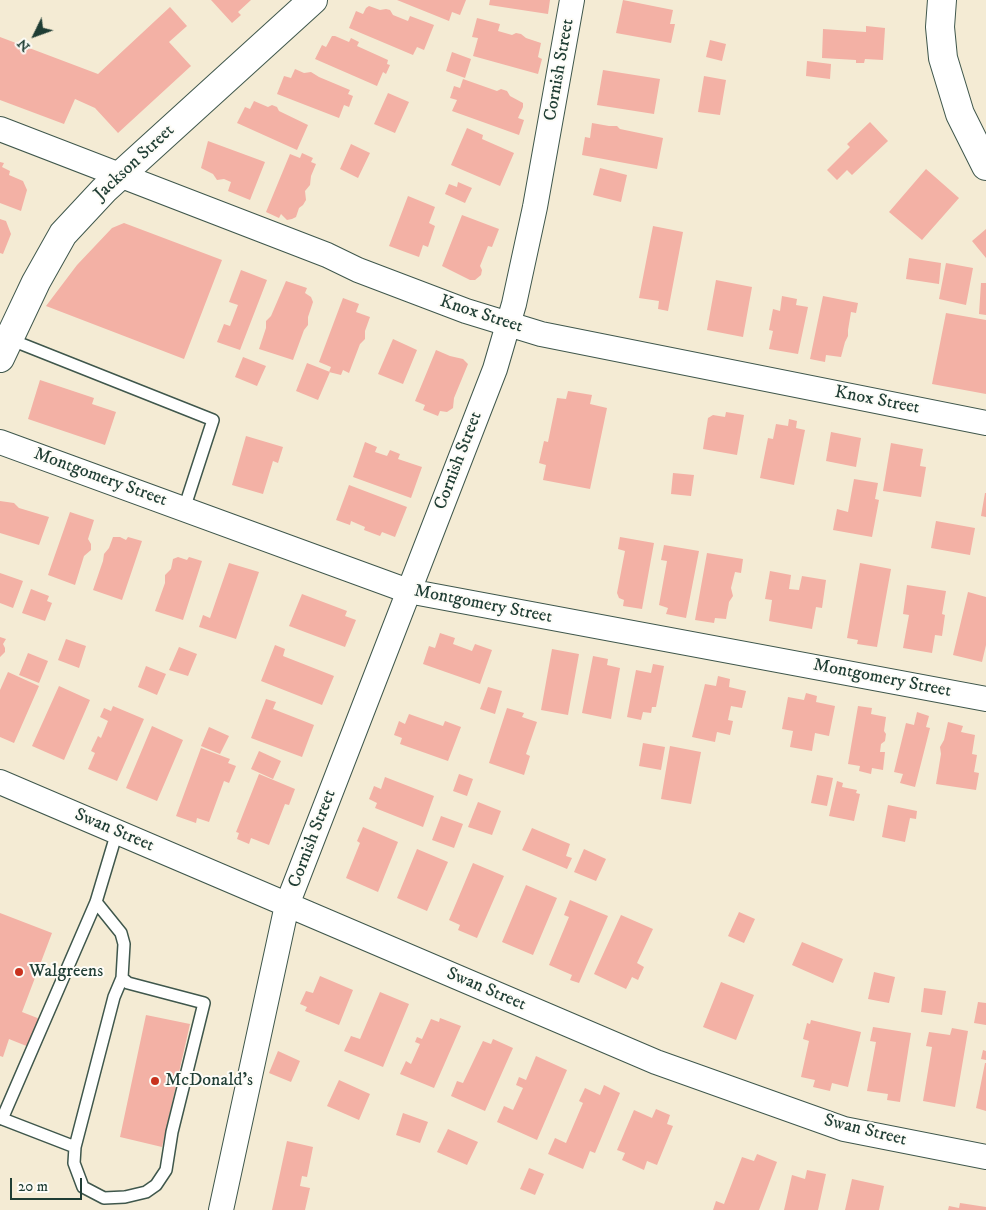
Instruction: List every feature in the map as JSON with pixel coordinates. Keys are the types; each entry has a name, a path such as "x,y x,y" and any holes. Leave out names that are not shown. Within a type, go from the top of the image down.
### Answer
{"main road":[{"name":"Jackson Street","path":"5,349 36,282 63,234 104,190 313,0"},
{"path":"942,0 940,27 943,58 960,114 986,166"}],"street":[{"name":"Cornish Street","path":"221,1210 287,905 495,369 508,324 535,206 572,0"},
{"name":"Knox Street","path":"0,129 466,311 541,334 986,423"},
{"name":"Montgomery Street","path":"0,442 408,592 986,699"},
{"name":"Swan Street","path":"0,782 656,1062 844,1129 986,1157"}],"lane":[{"path":"5,349 213,420 184,509"},
{"path":"75,1147 1,1119 96,902 116,832"},
{"path":"96,902 121,933 124,944 122,978 114,997 75,1147 74,1163 83,1187 104,1198 125,1197 146,1192 156,1185 166,1170 172,1132 204,1002 128,983 122,978"}],"building":[{"path":"211,0 251,0 238,12 241,15 232,23"},
{"path":"397,0 466,0 460,15 452,12 449,21"},
{"path":"490,0 550,0 548,14 489,5"},
{"path":"623,0 673,10 670,24 675,24 671,43 616,33"},
{"path":"369,6 380,10 390,10 393,15 408,21 410,16 434,25 424,50 417,47 413,55 349,28 356,11 363,14"},
{"path":"170,7 187,26 169,42 191,66 118,133 95,108 75,99 64,124 0,100 0,37 98,74"},
{"path":"477,18 500,24 498,31 512,35 516,33 521,34 526,38 541,43 538,57 542,59 538,74 473,56 478,38 472,37"},
{"path":"866,26 885,28 883,60 865,59 864,63 856,63 856,60 822,58 823,29 866,32"},
{"path":"332,36 349,42 351,38 359,42 357,46 388,60 387,64 390,65 386,74 383,72 377,86 315,59 322,45 326,47"},
{"path":"710,40 726,44 722,61 706,57"},
{"path":"452,52 471,59 465,78 446,71"},
{"path":"807,61 831,64 830,79 806,76"},
{"path":"295,69 304,73 311,72 350,90 348,94 353,96 349,107 344,105 339,118 277,94 284,76 291,78"},
{"path":"603,70 660,79 654,114 597,105"},
{"path":"704,76 726,80 720,115 698,112"},
{"path":"463,79 497,91 501,89 507,91 510,96 523,103 518,118 524,120 519,135 452,111 457,100 450,98 454,86 460,88"},
{"path":"388,93 409,102 395,133 374,124"},
{"path":"254,101 268,107 272,105 277,107 279,111 308,125 297,150 237,123 245,107 250,109"},
{"path":"870,122 888,141 852,175 847,170 837,180 827,170 850,147 847,144"},
{"path":"592,123 617,126 620,129 663,138 657,169 582,155 585,137 590,138"},
{"path":"467,128 483,135 482,139 514,153 500,186 451,165"},
{"path":"208,141 265,162 250,200 228,191 231,182 224,179 217,180 213,174 201,168"},
{"path":"351,144 370,153 358,178 340,169"},
{"path":"302,153 313,158 311,162 316,164 311,176 310,185 305,191 306,200 299,208 296,217 287,220 281,214 279,218 266,212 290,154 300,158"},
{"path":"0,162 4,163 2,167 10,171 9,175 23,181 27,190 21,211 0,203"},
{"path":"600,168 627,175 621,202 593,195"},
{"path":"926,169 959,198 922,240 889,212"},
{"path":"458,182 472,188 465,203 445,194 449,184 457,187"},
{"path":"408,196 435,207 429,223 435,226 428,247 423,245 419,257 389,246"},
{"path":"462,215 499,229 492,247 488,246 480,266 482,270 481,275 475,280 470,280 442,266"},
{"path":"0,219 6,221 11,234 3,254 0,253"},
{"path":"124,223 222,260 184,359 46,306 77,265 112,228"},
{"path":"653,226 683,232 668,311 658,309 659,301 639,298"},
{"path":"986,229 986,258 972,241"},
{"path":"909,258 941,263 939,284 906,279"},
{"path":"946,263 973,268 966,305 939,299"},
{"path":"241,270 267,280 240,350 217,342 224,324 230,326 238,305 229,302"},
{"path":"716,280 752,287 743,337 707,330"},
{"path":"286,281 307,288 305,293 311,297 313,302 308,317 308,325 304,330 293,360 259,349 266,328 266,321 271,316"},
{"path":"981,283 986,283 986,315 979,314"},
{"path":"782,296 797,299 796,305 808,307 798,354 769,349 773,331 769,330 773,309 780,311"},
{"path":"823,296 858,303 856,313 851,312 848,336 841,357 826,355 825,362 810,359"},
{"path":"343,298 359,304 356,312 370,317 365,331 365,339 360,344 349,373 343,370 341,375 329,372 331,367 319,362"},
{"path":"946,313 986,320 986,394 932,384"},
{"path":"393,339 417,350 403,384 378,374"},
{"path":"436,350 463,359 468,364 454,398 453,408 447,412 440,411 438,416 423,410 425,405 415,401"},
{"path":"243,357 266,366 257,386 235,377"},
{"path":"307,363 330,372 318,400 296,391"},
{"path":"40,380 94,398 92,404 116,412 105,445 28,419"},
{"path":"568,391 592,395 590,404 607,408 590,489 543,480 546,465 539,463 544,441 548,442 557,398 566,399"},
{"path":"726,412 744,415 737,455 703,449 708,418 713,415 725,417"},
{"path":"789,419 797,421 796,428 805,430 794,485 760,478 768,438 773,439 776,424 788,426"},
{"path":"831,432 861,438 856,467 826,461"},
{"path":"246,436 283,447 278,463 273,461 263,494 232,485"},
{"path":"365,442 377,447 375,452 387,456 390,450 400,454 398,459 422,467 411,498 353,477"},
{"path":"891,443 923,449 920,466 926,467 921,497 883,491"},
{"path":"673,473 694,475 691,496 671,494"},
{"path":"854,479 878,483 875,499 879,500 872,537 833,530 837,509 848,512"},
{"path":"349,485 407,507 395,537 382,532 380,536 364,530 365,527 351,521 350,525 336,520"},
{"path":"986,493 986,517 981,516"},
{"path":"0,501 14,503 19,508 49,517 39,545 0,533"},
{"path":"70,512 94,520 88,539 91,544 91,550 84,556 75,585 48,575"},
{"path":"936,521 975,528 970,555 931,548"},
{"path":"113,537 120,537 126,540 128,537 142,541 122,600 93,590 104,554 109,548"},
{"path":"620,537 654,543 642,609 623,606 624,600 619,598 617,593 625,551 618,549"},
{"path":"664,545 699,551 686,618 666,614 668,608 659,605 667,561 661,560"},
{"path":"707,553 743,559 741,573 735,572 731,588 733,596 729,602 726,619 715,618 714,623 695,620"},
{"path":"178,557 187,560 189,557 202,561 183,620 155,611 165,583 165,575 171,569 173,559"},
{"path":"229,563 259,572 236,639 199,627 203,615 210,618"},
{"path":"860,563 891,569 877,647 857,644 858,640 847,638"},
{"path":"770,571 791,575 789,589 799,590 802,576 826,580 822,608 816,607 812,629 769,621 772,600 765,599"},
{"path":"0,573 23,581 13,608 0,603"},
{"path":"907,585 946,591 942,614 945,615 942,636 935,635 932,653 903,648 909,615 903,614"},
{"path":"31,589 49,596 47,601 52,603 45,621 22,613"},
{"path":"968,592 986,597 986,645 982,662 953,655"},
{"path":"302,594 347,611 345,616 356,620 345,647 289,626"},
{"path":"440,633 455,638 453,644 472,651 475,644 492,650 480,684 423,664 429,646 435,648"},
{"path":"0,637 6,639 3,644 5,652 0,657"},
{"path":"66,639 86,646 79,668 58,660"},
{"path":"275,645 285,649 283,656 334,676 322,705 261,681"},
{"path":"179,647 197,654 188,676 169,670"},
{"path":"552,649 579,654 568,715 541,710"},
{"path":"28,653 48,661 39,683 19,675"},
{"path":"593,656 608,659 607,665 620,668 611,719 582,713"},
{"path":"653,664 664,666 656,707 652,707 651,713 643,712 641,720 627,717 636,670 651,673"},
{"path":"146,666 166,674 157,695 138,687"},
{"path":"8,672 39,686 14,743 0,737 0,690"},
{"path":"718,676 730,679 729,687 746,691 742,708 731,706 728,720 733,721 730,735 717,732 715,742 692,737 705,684 716,686"},
{"path":"59,686 90,700 64,760 32,746"},
{"path":"488,687 502,691 495,714 480,709"},
{"path":"806,693 817,696 816,702 835,706 829,736 815,733 812,751 790,747 793,731 782,729 788,697 804,700"},
{"path":"266,699 276,702 273,709 314,725 302,757 251,738"},
{"path":"113,706 144,719 117,781 88,769 95,753 91,751 98,736 101,738 108,721 100,717 104,708 111,711"},
{"path":"858,706 872,708 871,714 886,717 885,741 881,744 880,752 885,752 883,770 872,768 871,774 859,771 860,766 848,764"},
{"path":"507,708 524,713 522,717 537,722 526,754 530,756 524,775 489,763"},
{"path":"917,712 929,716 926,727 930,728 915,787 900,783 903,774 894,772 906,723 914,725"},
{"path":"409,714 443,726 445,721 461,727 448,761 400,744 402,738 394,735 399,721 405,724"},
{"path":"948,722 963,726 961,732 975,735 972,754 977,755 974,772 979,773 976,790 936,784 941,754 940,747 944,740"},
{"path":"152,726 183,740 157,801 126,788"},
{"path":"209,727 229,736 220,754 201,746"},
{"path":"643,743 665,747 661,770 639,766"},
{"path":"670,746 701,752 691,804 661,799"},
{"path":"201,748 230,759 228,763 236,766 229,783 224,781 209,822 197,818 196,823 176,816"},
{"path":"259,751 281,761 273,779 251,769"},
{"path":"259,774 295,789 289,805 285,804 269,845 251,838 249,844 237,839 239,833 236,832"},
{"path":"459,774 473,779 467,796 453,791"},
{"path":"817,775 833,778 827,806 811,803"},
{"path":"385,777 434,796 423,827 375,808 377,803 369,799 374,786 381,789"},
{"path":"837,781 843,783 842,787 857,790 856,793 860,794 854,821 829,816"},
{"path":"478,802 501,811 492,835 468,827"},
{"path":"888,805 917,811 916,819 910,818 905,842 882,837"},
{"path":"441,816 463,824 454,848 432,840"},
{"path":"363,827 398,842 378,892 346,878 360,843 357,841"},
{"path":"532,828 570,844 566,856 572,858 567,869 522,850"},
{"path":"417,849 448,862 427,911 397,898"},
{"path":"584,849 606,859 596,881 574,872"},
{"path":"473,863 504,876 477,938 458,930 460,925 449,920"},
{"path":"526,885 557,898 533,955 502,942"},
{"path":"570,900 608,916 579,983 570,980 572,975 549,965 569,917 564,915"},
{"path":"739,912 755,919 744,943 728,936"},
{"name":"Walgreens","path":"0,913 52,933 22,1012 40,1019 29,1047 9,1039 3,1057 0,1056"},
{"path":"621,915 653,929 637,963 644,967 638,980 632,977 626,989 594,974"},
{"path":"802,942 843,959 833,983 792,965"},
{"path":"874,972 895,977 889,1003 868,999"},
{"path":"320,976 353,990 339,1025 305,1011 307,1007 300,1004 306,991 313,993"},
{"path":"721,982 754,995 736,1040 703,1027"},
{"path":"924,988 946,991 942,1015 921,1012"},
{"path":"380,992 409,1004 383,1067 344,1051 351,1036 360,1039"},
{"path":"978,1002 986,1003 986,1025 974,1023"},
{"name":"McDonald's","path":"146,1015 190,1024 162,1147 120,1137"},
{"path":"440,1018 461,1026 434,1088 400,1074 406,1061 411,1064 420,1044 415,1042 417,1037 422,1039 431,1019 439,1022"},
{"path":"811,1020 861,1032 848,1087 832,1083 830,1091 813,1087 815,1080 801,1077 809,1041 803,1039 807,1023 810,1024"},
{"path":"873,1027 911,1033 900,1102 887,1100 888,1094 867,1091 876,1042 870,1041"},
{"path":"952,1028 968,1031 955,1107 923,1101 932,1047 926,1046 929,1032 950,1035"},
{"path":"493,1039 513,1048 485,1111 451,1096 457,1081 463,1083 483,1041 491,1044"},
{"path":"983,1050 986,1051 986,1060 981,1059"},
{"path":"278,1051 300,1061 291,1082 269,1073"},
{"path":"536,1056 567,1070 537,1140 497,1122 504,1106 513,1110 523,1088 516,1085 519,1077 526,1080"},
{"path":"986,1063 986,1111 976,1108"},
{"path":"339,1080 370,1094 359,1120 327,1106"},
{"path":"604,1085 620,1093 595,1153 590,1151 583,1169 548,1154 555,1138 566,1143 583,1103 579,1101 585,1088 600,1095"},
{"path":"656,1109 670,1115 667,1124 673,1126 657,1165 647,1161 644,1170 622,1160 625,1153 617,1150 634,1110 652,1118"},
{"path":"403,1113 428,1122 420,1143 396,1135"},
{"path":"448,1129 478,1142 467,1165 437,1152"},
{"path":"287,1141 313,1147 307,1177 302,1176 300,1186 310,1188 305,1210 272,1210"},
{"path":"757,1154 777,1162 759,1210 713,1210 716,1201 724,1204 742,1157 754,1161"},
{"path":"529,1168 544,1174 535,1195 520,1189"},
{"path":"807,1170 826,1174 818,1210 784,1210 792,1175 805,1179"},
{"path":"852,1179 884,1186 879,1210 845,1210"},
{"path":"960,1203 986,1207 986,1210 948,1210 949,1206 959,1208"}],"place":[{"name":"Walgreens","path":"19,972"},
{"name":"McDonald's","path":"155,1081"}]}
